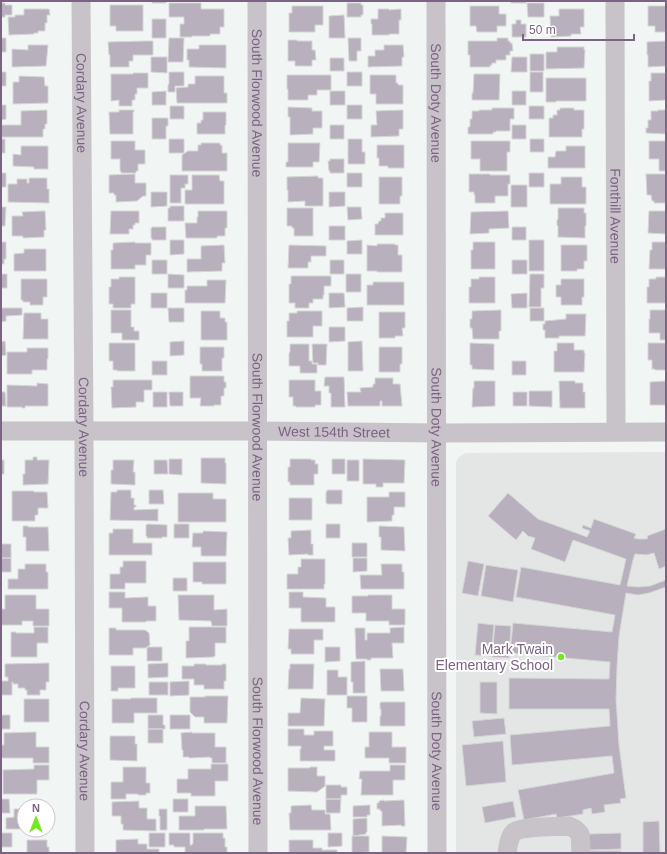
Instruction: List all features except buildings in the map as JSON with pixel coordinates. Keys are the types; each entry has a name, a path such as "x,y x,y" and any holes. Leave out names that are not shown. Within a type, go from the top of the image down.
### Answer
{"street":[{"name":"Cordary Avenue","path":"81,1 85,853"},
{"name":"South Florwood Avenue","path":"257,1 258,853"},
{"name":"South Doty Avenue","path":"436,1 437,853"},
{"name":"Fonthill Avenue","path":"615,1 616,431"},
{"name":"West 154th Street","path":"1,431 436,433 616,431 666,432"},
{"path":"507,853 513,833 522,829 569,826 575,828 580,834 581,853"}],"shaded area":[{"name":"Mark Twain Elementary School","path":"666,452 666,853 456,853 456,462 459,457 466,453"}],"place":[{"name":"Mark Twain Elementary School","path":"561,657"}]}
